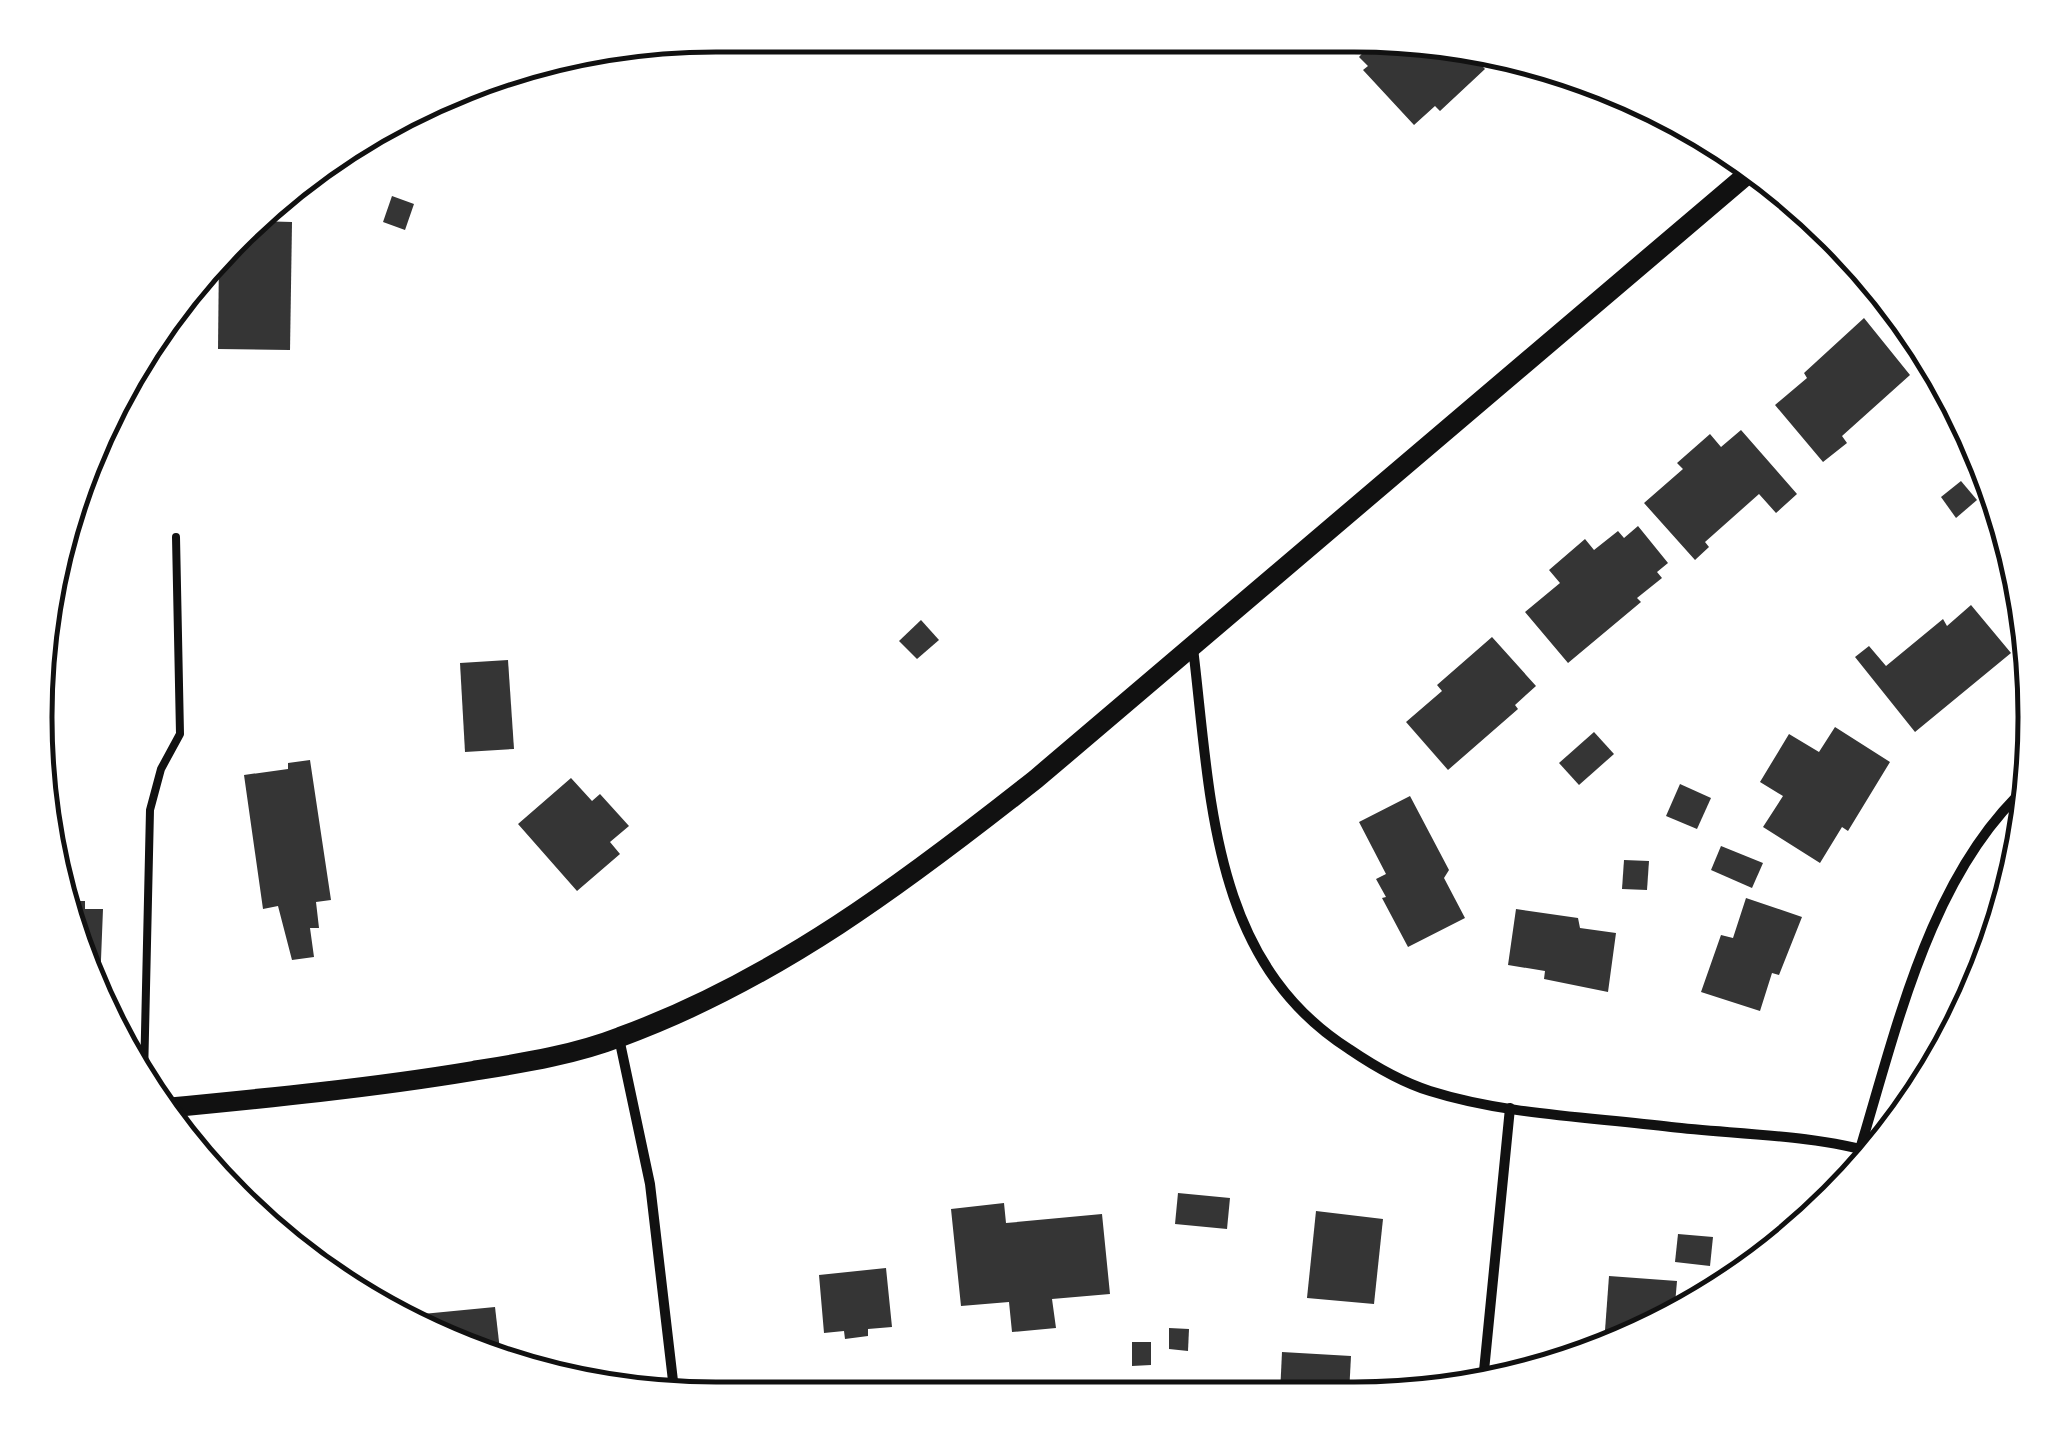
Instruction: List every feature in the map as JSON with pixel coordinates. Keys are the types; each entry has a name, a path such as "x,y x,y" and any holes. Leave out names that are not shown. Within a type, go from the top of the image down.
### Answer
{"main road":[{"path":"179,1107 393,1085 568,1052 619,1038 764,972 846,922 934,860 1193,647 1742,179"}],"street":[{"path":"1193,647 1215,826 1228,881 1251,946 1279,990 1317,1029 1378,1068 1429,1091 1510,1108 1858,1149"},
{"path":"1861,1145 1915,969 1978,843 2012,805"},
{"path":"619,1038 650,1184 672,1380"},
{"path":"1484,1369 1510,1108"}],"lane":[{"path":"145,1053 150,810 162,770 180,734 176,537"}],"building":[{"path":"1363,52 1440,58 1481,65 1485,69 1440,111 1435,106 1414,125 1363,70 1368,66 1359,57"},
{"path":"392,196 414,204 405,230 383,222"},
{"path":"274,221 292,222 290,350 218,349 219,277"},
{"path":"1864,318 1910,375 1842,436 1847,443 1823,462 1775,405 1807,378 1804,373"},
{"path":"1741,430 1797,494 1776,513 1759,494 1705,542 1709,547 1695,560 1644,503 1683,469 1677,463 1710,434 1721,447"},
{"path":"1961,481 1977,500 1956,518 1941,497"},
{"path":"1638,526 1668,563 1657,572 1662,578 1637,598 1641,602 1568,663 1525,612 1560,583 1549,570 1585,539 1594,550 1618,531 1624,538"},
{"path":"1971,605 2011,653 1915,732 1855,657 1869,646 1886,666 1943,619 1947,626"},
{"path":"921,620 939,640 917,659 899,641"},
{"path":"1492,637 1536,686 1515,705 1518,709 1448,770 1406,722 1442,691 1437,685"},
{"path":"508,660 514,749 465,752 460,663"},
{"path":"1835,727 1890,762 1848,831 1842,827 1820,863 1763,827 1783,796 1760,782 1789,734 1819,752"},
{"path":"1594,732 1614,754 1579,785 1559,763"},
{"path":"310,760 331,900 316,902 319,928 310,928 314,957 292,960 278,906 263,909 244,775 288,769 288,763"},
{"path":"571,778 592,801 600,794 629,826 610,842 620,854 577,891 518,824"},
{"path":"1680,784 1711,798 1697,829 1666,816"},
{"path":"1410,796 1449,870 1444,878 1465,918 1408,947 1382,898 1386,897 1376,879 1386,874 1359,822"},
{"path":"1721,846 1763,863 1752,888 1711,870"},
{"path":"1624,860 1649,861 1647,890 1622,889"},
{"path":"1746,898 1802,917 1779,975 1772,973 1760,1011 1701,992 1721,935 1733,938"},
{"path":"79,901 85,901 85,909 103,909 101,965"},
{"path":"1516,909 1578,918 1580,928 1616,933 1608,992 1544,979 1545,971 1508,965"},
{"path":"1178,1193 1230,1198 1227,1229 1175,1224"},
{"path":"1004,1203 1006,1223 1102,1214 1110,1294 1052,1299 1056,1328 1012,1332 1009,1302 961,1306 951,1209"},
{"path":"1316,1211 1383,1219 1374,1304 1307,1298"},
{"path":"1678,1234 1713,1237 1710,1266 1675,1262"},
{"path":"886,1268 892,1327 868,1329 868,1336 845,1339 844,1331 824,1333 819,1275"},
{"path":"1609,1276 1677,1281 1676,1297 1605,1332"},
{"path":"495,1307 499,1345 463,1331 425,1314"},
{"path":"1169,1328 1189,1329 1188,1351 1169,1349"},
{"path":"1132,1342 1151,1342 1151,1365 1132,1366"},
{"path":"1282,1352 1351,1356 1350,1382 1281,1382"}]}
